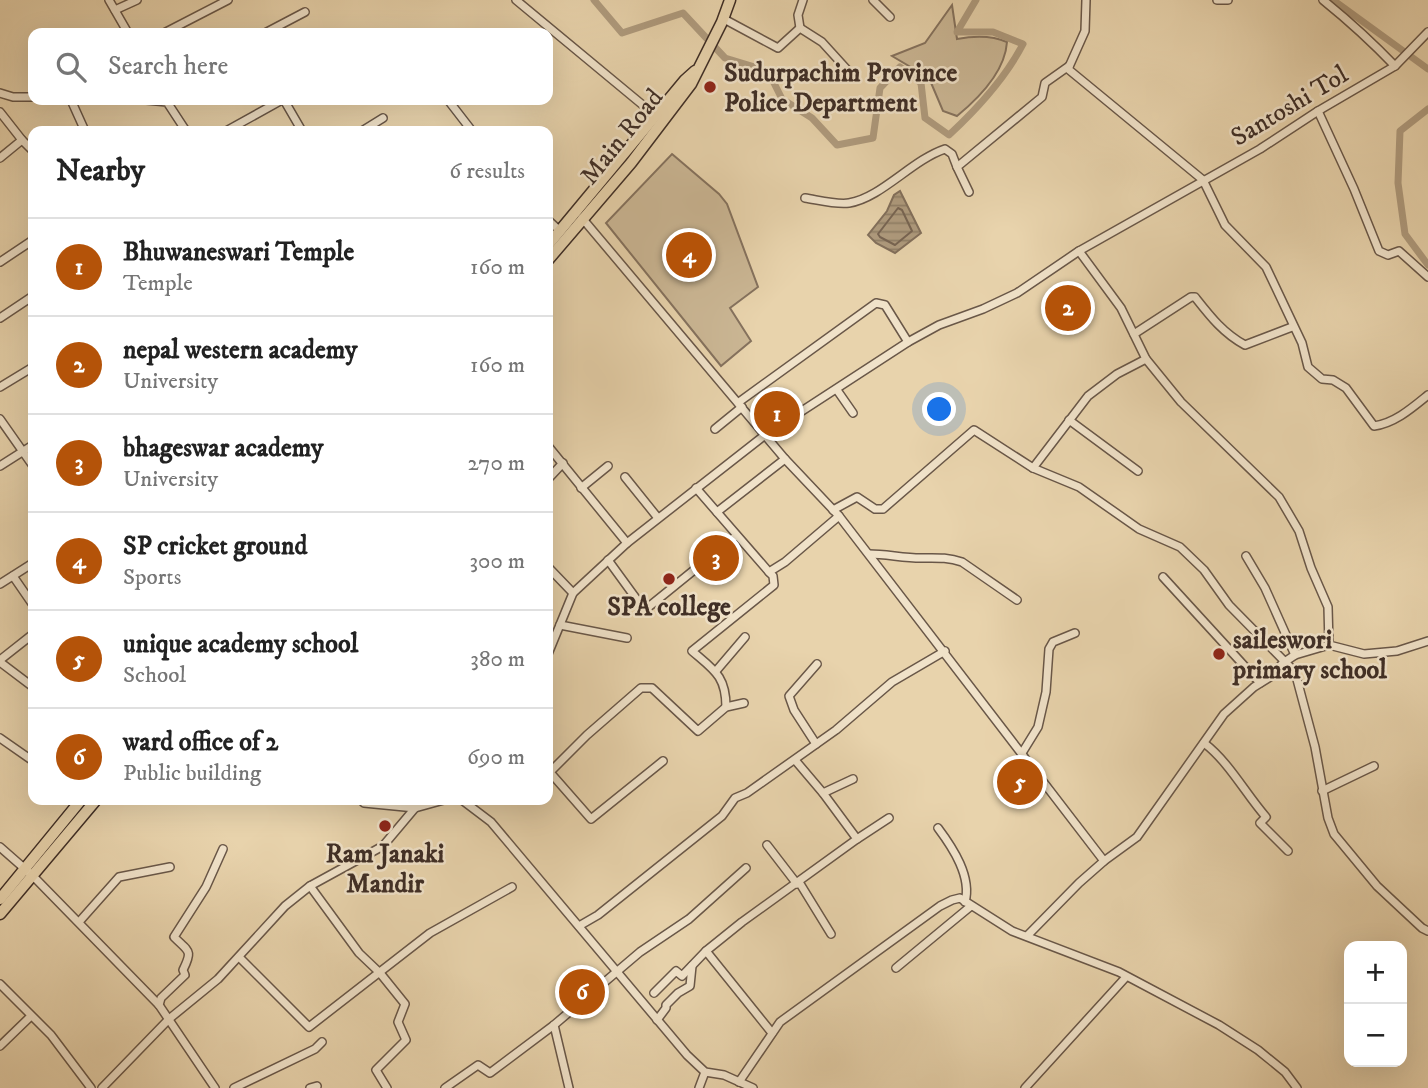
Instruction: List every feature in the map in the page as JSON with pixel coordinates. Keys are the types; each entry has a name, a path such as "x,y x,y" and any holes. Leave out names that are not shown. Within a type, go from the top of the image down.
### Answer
{"main road":[{"path":"726,13 736,0"},
{"name":"Main Road","path":"553,253 656,116 697,69 726,13"},
{"name":"Main Road","path":"553,239 580,216 670,113 694,79 697,69"},
{"path":"0,914 77,805"},
{"path":"0,899 91,805"}],"street":[{"path":"108,0 125,28"},
{"path":"115,10 137,0"},
{"path":"174,28 228,0"},
{"path":"516,0 550,28"},
{"path":"803,0 798,15 800,27 822,41 852,75"},
{"path":"873,0 890,17"},
{"path":"957,167 1042,97 1045,83 1069,66 1084,31 1086,0"},
{"path":"1217,0 1228,0"},
{"path":"1323,0 1349,20 1359,33 1398,63"},
{"path":"275,28 305,12"},
{"path":"726,13 778,48 800,27"},
{"path":"553,31 656,116"},
{"name":"Santoshi Tol","path":"573,593 627,543 765,435 908,342 939,325 983,310 1017,293 1079,251 1260,149 1398,63 1428,32"},
{"path":"1069,66 1068,69 1203,180 1225,225 1266,267 1289,313 1292,327 1302,343 1308,367 1313,373 1346,388 1374,426 1383,425 1411,410 1428,395"},
{"path":"0,93 13,97 28,97"},
{"path":"73,105 83,126"},
{"path":"169,105 183,126"},
{"path":"235,126 274,105"},
{"path":"286,105 299,126"},
{"path":"452,105 468,126"},
{"path":"1318,111 1354,189 1378,251 1388,256 1399,251 1428,277"},
{"path":"0,112 28,146"},
{"path":"370,126 383,118"},
{"path":"0,158 22,140"},
{"path":"805,198 848,204 871,194 929,154 945,149 952,154 969,192"},
{"path":"580,216 785,459 836,513 945,651 1104,861"},
{"path":"553,225 560,231"},
{"path":"0,262 28,243"},
{"path":"1079,251 1121,308 1146,359 1181,402 1279,497 1299,531 1328,607 1329,645"},
{"path":"1134,334 1191,297 1195,298 1216,324 1245,345 1292,327"},
{"path":"0,318 28,299"},
{"path":"715,429 741,404 876,303 885,305 908,342"},
{"path":"1033,468 1088,396 1117,374 1146,359"},
{"path":"0,387 28,370"},
{"path":"837,390 853,413"},
{"path":"0,419 28,460"},
{"path":"1069,420 1138,471"},
{"path":"769,572 785,562 836,513 857,497 875,509 883,509 974,430 1033,468 1079,487 1139,529 1180,547 1204,570 1229,606 1283,663 1295,672 1334,834 1377,886 1428,931"},
{"path":"0,466 28,448"},
{"path":"553,452 627,543"},
{"path":"717,512 785,459"},
{"path":"553,474 563,463"},
{"path":"581,488 608,466"},
{"path":"625,477 658,518"},
{"path":"696,488 773,576 774,585 689,653 716,671 726,691 726,707"},
{"path":"608,560 646,609 736,536"},
{"path":"869,554 953,559 962,562 1017,600"},
{"path":"1246,556 1265,588 1295,655"},
{"path":"0,584 28,566"},
{"path":"553,572 573,593 553,642"},
{"path":"13,576 28,598"},
{"path":"1163,577 1204,618 1226,648 1260,683"},
{"path":"560,625 626,638"},
{"path":"1022,754 1038,727 1046,692 1049,649 1053,642 1075,634"},
{"path":"716,671 745,637"},
{"path":"28,638 0,661 28,683"},
{"path":"1027,936 1079,883 1138,837 1224,715 1283,663 1295,655 1329,645 1364,654 1397,651 1428,641"},
{"path":"579,926 598,915 723,817 735,798 747,793 836,730 892,682 945,651"},
{"path":"816,744 794,710 789,696 817,664"},
{"path":"553,767 641,688 652,688 698,731 726,707 744,703"},
{"path":"0,738 28,758"},
{"path":"1204,743 1230,769 1266,817 1260,823 1288,851"},
{"path":"795,760 824,793 857,839"},
{"path":"553,776 591,819 663,761"},
{"path":"1322,791 1374,766"},
{"path":"824,793 853,779"},
{"path":"384,805 415,808 426,805"},
{"path":"469,805 491,822 687,1055 705,1072 724,1075 753,1088"},
{"path":"102,1088 169,1020 194,1001 239,957 285,906 310,886 383,846 415,808"},
{"path":"654,993 670,975 676,971 682,976 706,951 889,818"},
{"path":"896,968 968,904 966,876 938,828"},
{"path":"767,845 798,883 831,934"},
{"path":"0,847 29,872 159,1005 215,1088"},
{"path":"159,1005 161,998 185,975 183,970 190,952 174,937 206,887 223,849"},
{"path":"79,922 119,877 170,867"},
{"path":"445,1088 478,1065 490,1073 554,1025 640,952 688,919 746,867"},
{"path":"310,886 359,953 380,973 405,1004 398,1022 406,1040 376,1070 387,1088"},
{"path":"239,957 309,1027 430,933 512,887"},
{"path":"739,1082 779,1022 940,906 960,898 1001,925 1126,977 1219,1025 1258,1050 1285,1072 1297,1088"},
{"path":"706,951 772,1033"},
{"path":"657,1020 672,999 690,986 692,966"},
{"path":"1025,1088 1126,977"},
{"path":"0,984 51,1035 91,1088"},
{"path":"0,1046 31,1016"},
{"path":"554,1025 569,1088"},
{"path":"234,1088 315,1049 322,1042"},
{"path":"699,1088 705,1072"}],"shaded area":[{"path":"952,5 957,39 982,37 1007,42 1001,63 990,83 957,116 943,111 929,78 892,56 925,43"},
{"path":"672,154 727,204 758,287 730,308 751,341 721,366 606,223"}],"water":[{"path":"900,191 921,233 895,253 876,243 868,235 887,211 894,195"}],"waterway":[{"path":"594,0 622,33 683,13 725,58 768,71 782,99 812,118 837,145 873,138 880,88 900,67 921,83 925,118 949,135 970,114 999,81 1023,44 993,32 957,32 976,0"},
{"path":"1333,0 1428,69"},
{"path":"1428,109 1400,131 1398,183 1405,234 1428,265"}],"place":[{"name":"Sudurpachim Province Police Department","path":"710,87"},
{"name":"SP cricket ground","path":"689,255"},
{"name":"nepal western academy","path":"1068,308"},
{"name":"Bhuwaneswari Temple","path":"777,414"},
{"name":"bhageswar academy","path":"716,558"},
{"name":"SPA college","path":"669,579"},
{"name":"saileswori primary school","path":"1219,654"},
{"name":"unique academy school","path":"1020,782"},
{"name":"Ram Janaki Mandir","path":"385,826"},
{"name":"ward office of 2","path":"582,992"}]}
